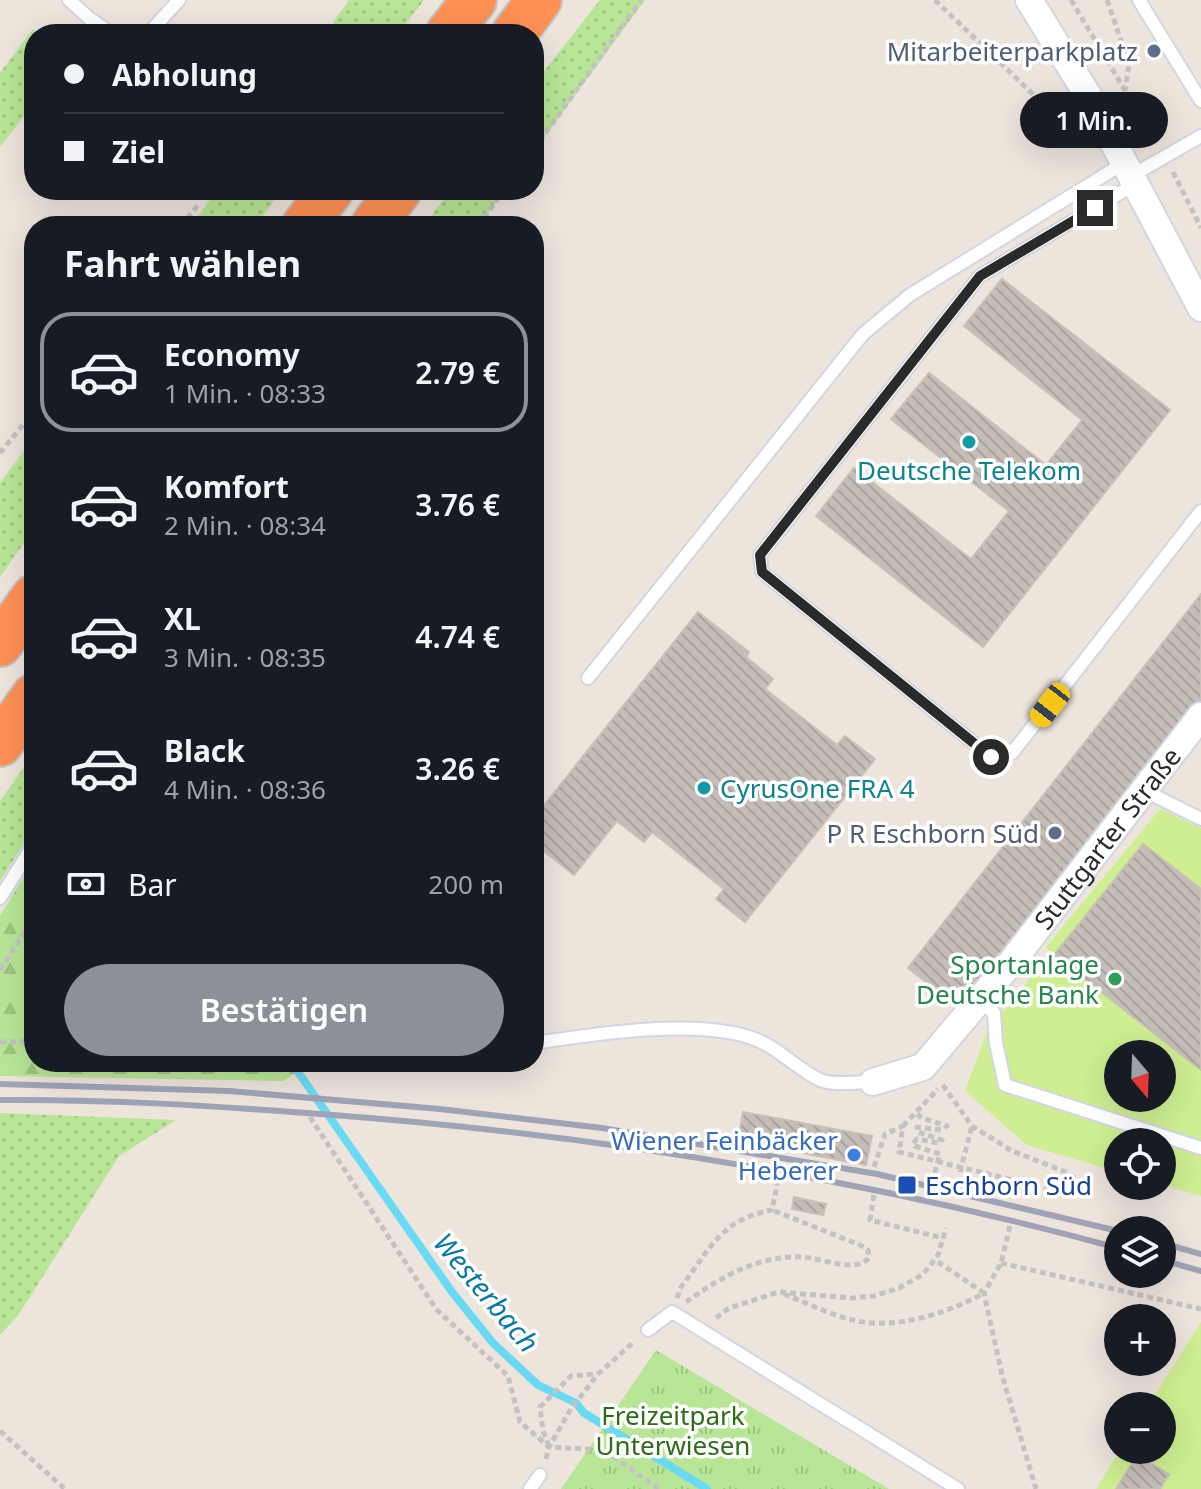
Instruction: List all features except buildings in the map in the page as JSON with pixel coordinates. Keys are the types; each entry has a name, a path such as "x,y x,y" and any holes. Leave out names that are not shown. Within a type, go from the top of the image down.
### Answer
{"highway":[{"path":"456,24 474,0"},
{"path":"521,24 539,0"},
{"path":"0,644 24,611"},
{"path":"0,744 24,710"}],"street":[{"path":"1029,0 1092,102 1201,308"},
{"name":"Stuttgarter Straße","path":"933,1076 980,1000 1201,716"},
{"path":"873,1082 933,1076"}],"lane":[{"path":"69,0 98,24"},
{"path":"157,24 179,0"},
{"path":"1139,0 1201,101"},
{"path":"588,678 863,334 910,295 1130,174 1166,158 1201,136"},
{"path":"1130,174 980,276 760,555 762,572 991,757 1012,753 1201,511"},
{"path":"1142,790 1201,819"},
{"path":"0,898 24,860"},
{"path":"980,1000 994,1013 996,1043 1005,1085 1201,1148"},
{"path":"544,1041 610,1031 698,1030 750,1037 784,1055 820,1081 873,1082"},
{"path":"648,1330 672,1312 958,1489"},
{"path":"530,1489 540,1475"}],"path":[{"path":"544,135 641,0"},
{"path":"935,0 1041,102 1072,107 1092,102"},
{"path":"1071,0 1166,158 1201,228"},
{"path":"1107,0 1129,64 1125,92"},
{"path":"189,216 198,205"},
{"path":"0,453 24,423"},
{"path":"0,970 24,933"},
{"path":"0,1042 24,1041"},
{"path":"874,1167 885,1134 903,1126 917,1114 933,1076 972,1126 1012,1151 1066,1172 1078,1180 1079,1189 1069,1194 899,1152 903,1126"},
{"path":"917,1114 947,1126 941,1130 917,1127 918,1132 942,1140 938,1143 917,1139 913,1143 940,1154 933,1179"},
{"path":"310,1117 436,1309 508,1376 520,1422 549,1447 604,1450 659,1489"},
{"path":"961,1169 972,1126"},
{"path":"772,1210 779,1176"},
{"path":"874,1195 870,1220 943,1238"},
{"path":"672,1312 681,1287 726,1228 739,1220 772,1210 868,1250 869,1258 855,1265 806,1257 760,1261 733,1272 691,1298"},
{"path":"779,1292 832,1314 872,1323 922,1318 984,1293 1001,1263 1010,1226"},
{"path":"701,1330 729,1308 779,1292 852,1298 874,1296 915,1279 934,1260 946,1228"},
{"path":"934,1260 984,1293 1002,1375 1036,1489"},
{"path":"1001,1263 1201,1309"},
{"path":"549,1447 571,1409 598,1374 648,1330"},
{"path":"549,1447 540,1407 571,1376 598,1374"},
{"path":"0,1431 65,1489"}],"green space":[{"path":"349,0 424,0 406,24 332,24"},
{"path":"600,0 645,0 544,137 544,71"},
{"path":"24,41 24,116 0,147 0,73"},
{"path":"210,200 274,200 262,216 198,216"},
{"path":"443,200 498,200 486,216 431,216"},
{"path":"24,451 24,543 0,577 0,483"},
{"path":"24,767 24,843 0,881 0,801"},
{"name":"Sportanlage Deutsche Bank","path":"1160,809 1201,828 1201,1196 1176,1189 1176,1128 1104,1128 1104,1168 1027,1145 965,1091 994,1013 998,1007 1004,1011 1051,952 1046,947"},
{"path":"24,876 24,1072 297,1072 283,1081 0,1076 0,916"},
{"path":"0,1113 176,1120 119,1156 19,1314 0,1335"},
{"path":"1201,1322 1201,1489 1096,1489 1111,1464 1176,1464 1176,1392 1157,1392 1167,1376 1176,1376 1176,1362"},
{"name":"Freizeitpark Unterwiesen","path":"656,1350 889,1489 561,1489"}],"waterway":[{"name":"Westerbach","path":"298,1072 452,1292 493,1343 538,1385 576,1403 584,1413 707,1489"}],"railway":[{"path":"0,1084 229,1091 440,1109 602,1128 877,1174 1104,1228"},
{"path":"0,1100 160,1104 320,1114 622,1146 921,1200 1104,1244"},
{"path":"1176,1247 1201,1254"},
{"path":"1176,1264 1201,1271"}],"place":[{"name":"Mitarbeiterparkplatz","path":"1154,51"},
{"name":"Deutsche Telekom","path":"969,442"},
{"name":"CyrusOne FRA 4","path":"704,788"},
{"name":"P R Eschborn Süd","path":"1055,833"},
{"name":"Sportanlage Deutsche Bank","path":"1115,979"},
{"name":"Wiener Feinbäcker Heberer","path":"854,1155"},
{"name":"Eschborn Süd","path":"907,1185"}],"route":[{"path":"991,757 762,572 760,555 980,276 1095,208"}]}
